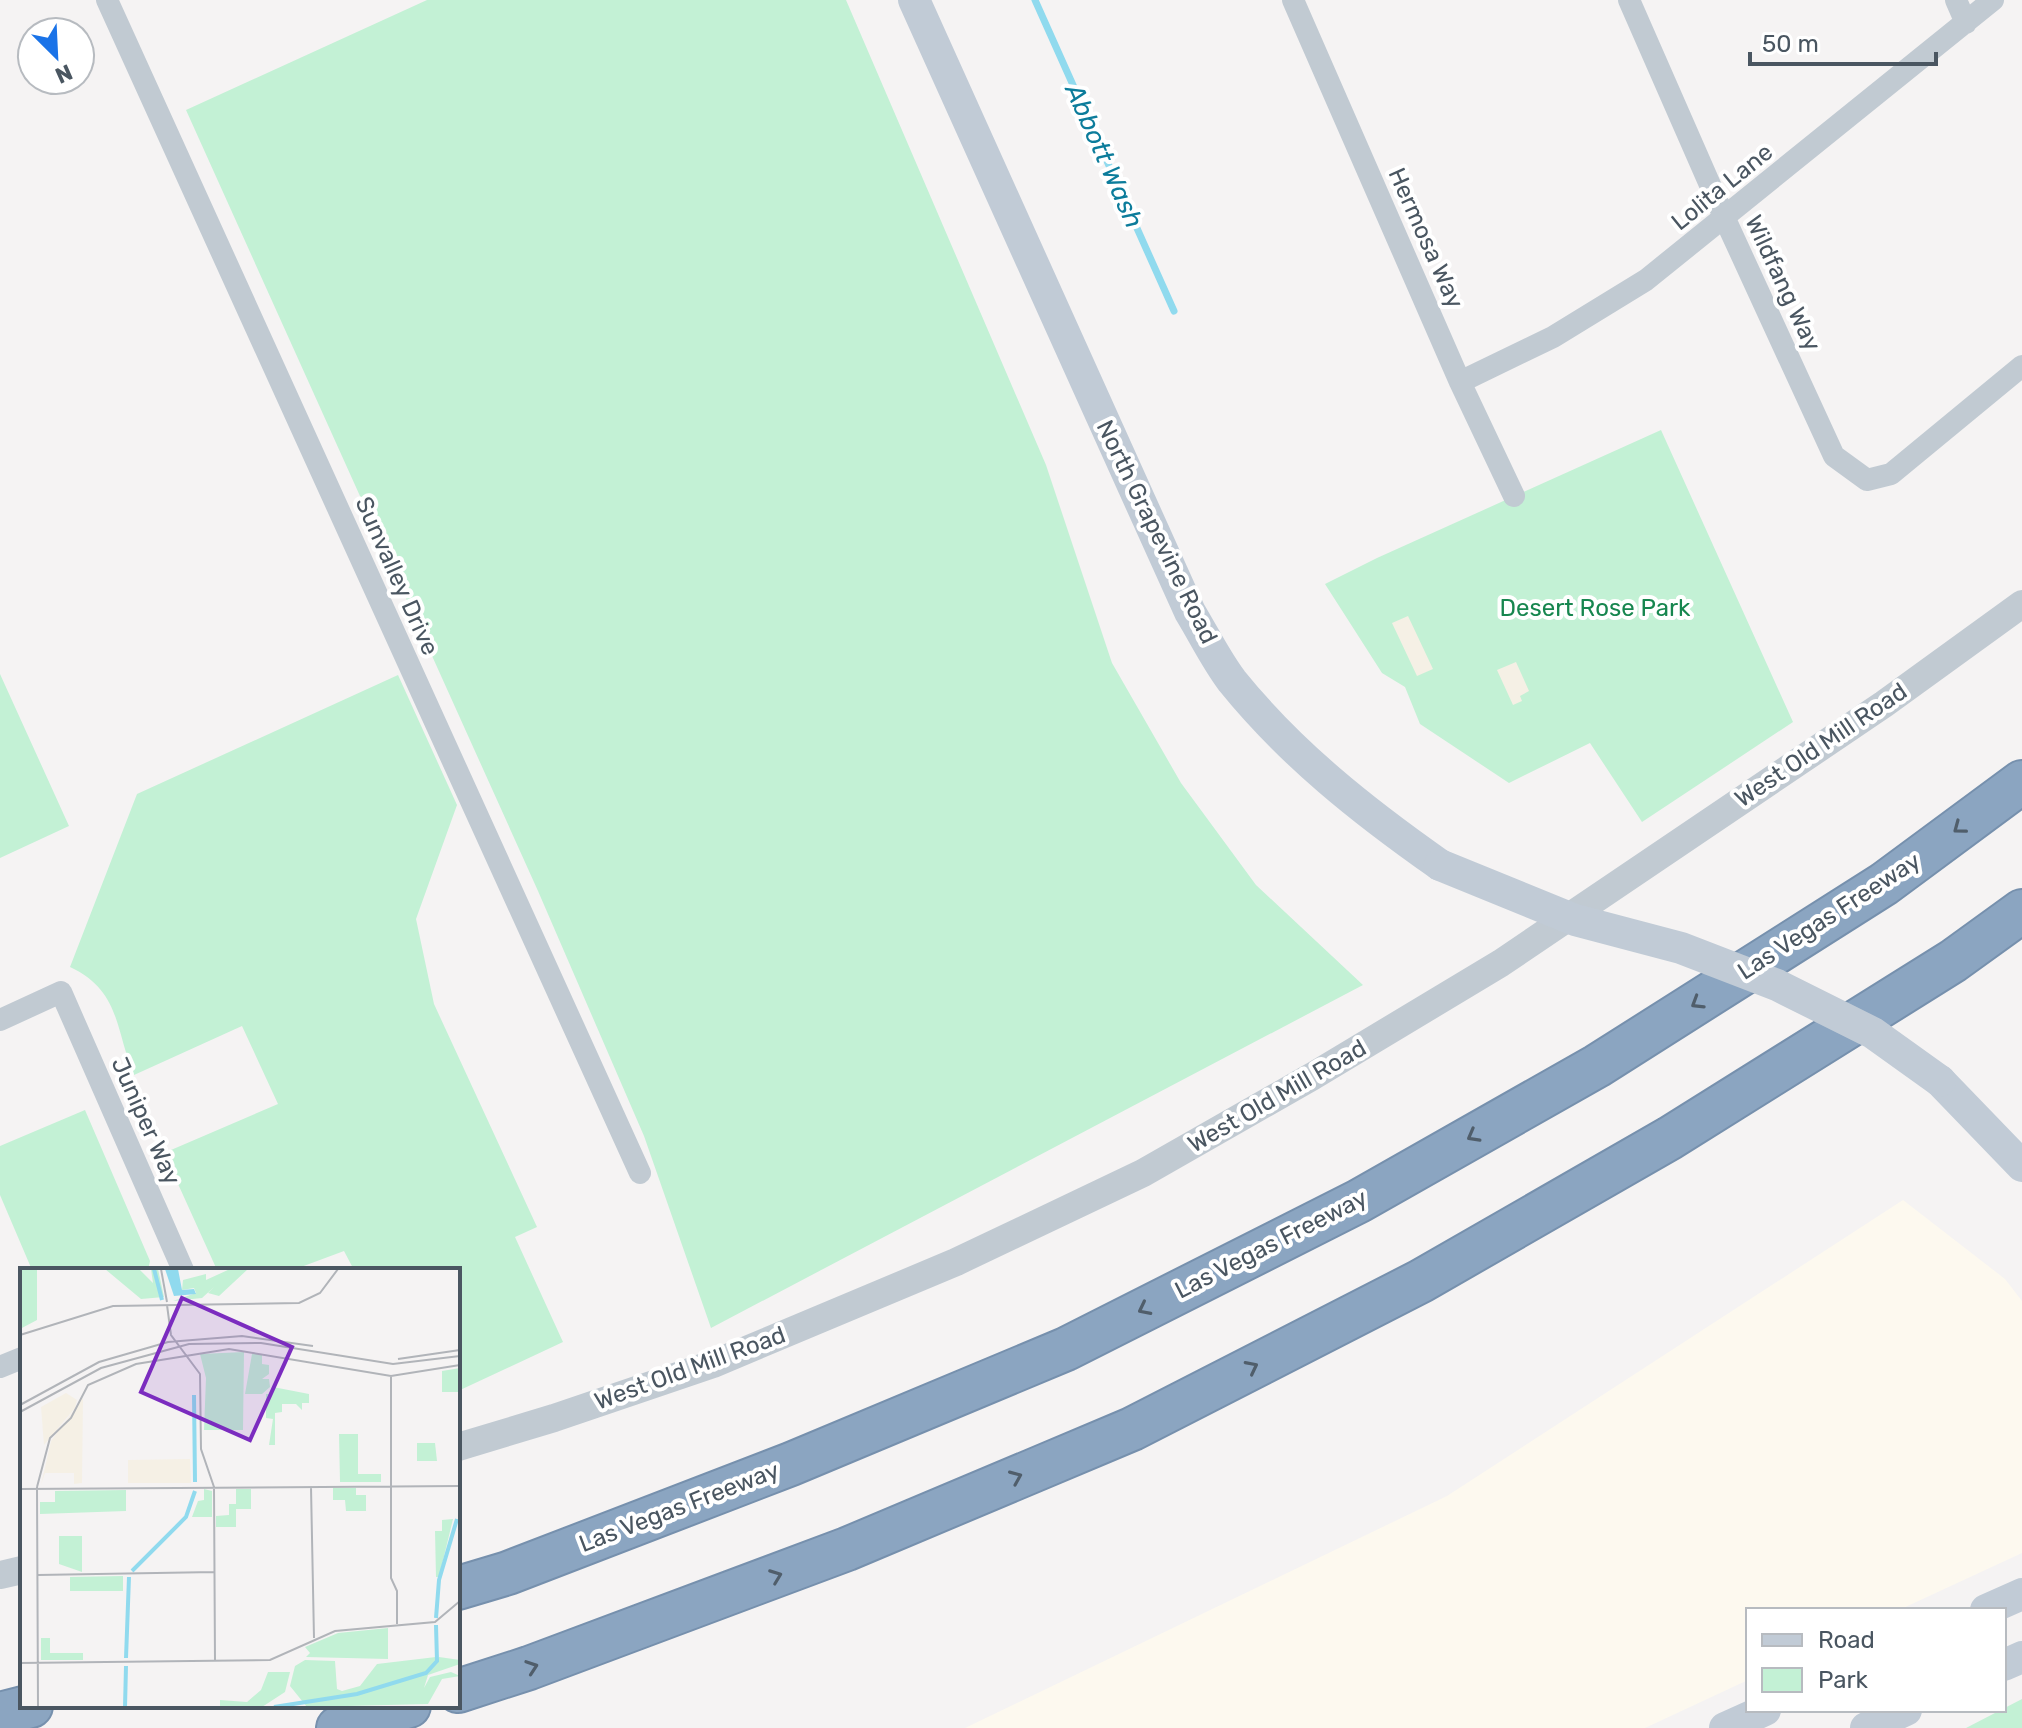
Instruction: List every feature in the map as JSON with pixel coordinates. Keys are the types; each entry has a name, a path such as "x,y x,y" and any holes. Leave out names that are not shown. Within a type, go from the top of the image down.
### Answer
{"highway":[{"name":"Las Vegas Freeway","path":"460,1587 508,1573 791,1464 1066,1349 1359,1201 1623,1050 1884,884 2022,782"},
{"path":"460,1690 529,1668 847,1549 1132,1429 1421,1281 1670,1138 1953,961 2022,911"},
{"path":"0,1714 23,1708"},
{"path":"338,1728 403,1708"}],"main road":[{"name":"North Grapevine Road","path":"914,0 1190,612 1231,679 1300,755 1372,817 1440,865 1575,920 1681,948 1777,985 1873,1033 1940,1081 2022,1166"},
{"path":"1990,1608 2022,1594"},
{"path":"1725,1728 1761,1712"},
{"path":"1866,1728 1902,1712"}],"street":[{"name":"Sunvalley Drive","path":"107,0 640,1173"},
{"name":"Hermosa Way","path":"1293,0 1460,382 1514,496"},
{"name":"Wildfang Way","path":"1629,0 1834,456 1867,480 1891,474 2022,366"},
{"path":"1956,0 1966,23"},
{"name":"Lolita Lane","path":"1460,382 1553,337 1646,280 1993,0"},
{"name":"West Old Mill Road","path":"460,1446 713,1364 956,1262 1143,1173 1501,963 1884,704 2022,604"},
{"name":"Juniper Way","path":"0,1020 61,992 182,1268"},
{"path":"0,1367 20,1359"},
{"path":"0,1575 20,1570"}],"shaded area":[{"path":"1903,1200 2005,1279 2022,1301 2022,1553 1903,1608 1746,1608 1746,1681 1645,1728 965,1728 1447,1496"}],"green space":[{"path":"427,0 846,0 1046,465 1112,663 1181,783 1256,885 1363,985 711,1328 644,1136 538,891 186,110"},
{"name":"Desert Rose Park","path":"1661,430 1793,722 1642,822 1590,743 1509,783 1420,724 1405,687 1382,673 1325,584"},
{"path":"0,674 69,826 0,858"},
{"path":"398,675 457,805 416,919 434,1004 537,1227 515,1237 563,1342 460,1390 460,1268 353,1268 344,1251 298,1268 216,1268 164,1153 278,1104 242,1026 134,1075 108,1000 87,977 70,967 137,794"},
{"path":"85,1110 150,1261 148,1268 31,1268 0,1195 0,1146"},
{"path":"2022,1699 2022,1728 1966,1728 1997,1712 2006,1712 2006,1707"}],"sand":[{"path":"1408,616 1433,669 1417,676 1392,623"},
{"path":"1516,662 1529,691 1520,696 1522,701 1513,705 1497,670"}],"waterway":[{"name":"Abbott Wash","path":"1035,0 1174,311"}]}
